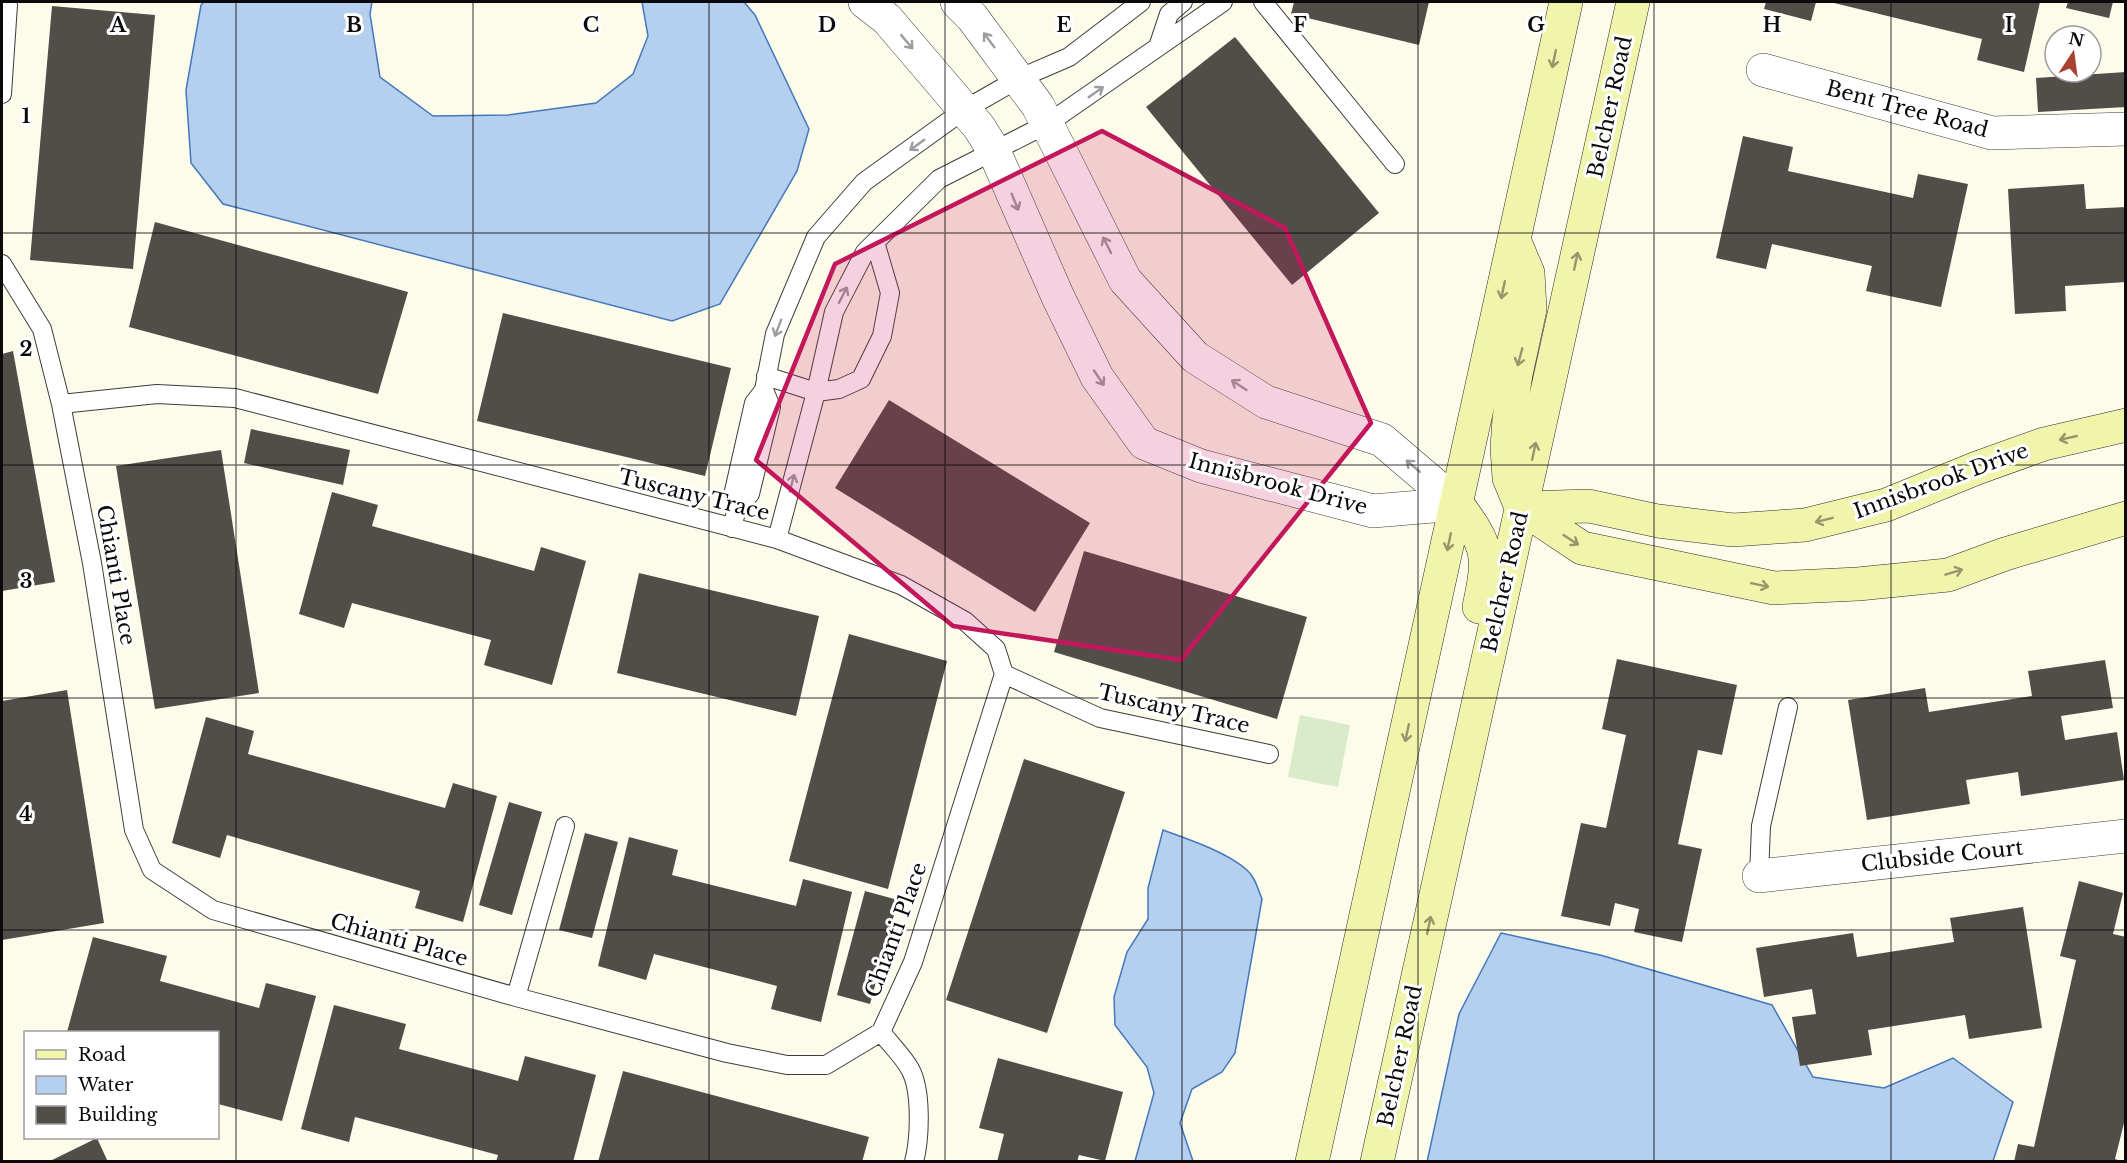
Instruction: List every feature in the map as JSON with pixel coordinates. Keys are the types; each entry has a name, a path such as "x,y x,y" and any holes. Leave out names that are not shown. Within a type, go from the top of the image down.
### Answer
{"main road":[{"path":"1312,1161 1566,2"},
{"name":"Belcher Road","path":"1377,1161 1633,2"},
{"path":"1514,240 1528,273 1530,309 1509,419 1507,448 1509,478 1522,508 1582,548 1774,588 1858,584 1948,575 2004,554 2126,518"},
{"name":"Innisbrook Drive","path":"1522,508 1589,506 1658,521 1733,530 1805,525 1886,505 2044,444 2126,425"},
{"path":"1457,504 1476,530 1484,550 1487,570 1457,705 1462,774"}],"street":[{"name":"Innisbrook Drive","path":"865,2 887,19 979,128 994,151 1053,286 1097,377 1144,443 1201,466 1373,511 1457,504"},
{"path":"957,2 972,17 1038,106 1125,280 1195,357 1266,402 1383,440 1457,504"},
{"name":"Bent Tree Road","path":"1763,70 1992,133 2126,129"},
{"name":"Clubside Court","path":"1759,876 2126,836"}],"lane":[{"path":"732,528 738,504 734,490 754,404 765,383 775,334 816,237 864,182 964,110 1018,79 1069,57 1141,2"},
{"path":"1158,47 1164,8 1183,2"},
{"path":"777,539 816,392 834,312 864,252 939,179 1047,124 1223,2"},
{"path":"1263,2 1395,164"},
{"path":"2,94 8,5"},
{"path":"765,383 816,392 839,389 861,379 882,336 890,293 875,242"},
{"name":"Chianti Place","path":"4,271 42,329 62,404 92,563 134,830 152,870 213,910 516,997 728,1053 787,1065 826,1065 881,1032 913,962 1004,674"},
{"name":"Tuscany Trace","path":"62,404 157,394 235,398 777,539 901,585 965,621 996,649 1004,674 1100,718 1269,754"},
{"path":"1759,876 1761,826 1788,707"},
{"path":"516,997 565,826"},
{"path":"881,1032 911,1070 919,1107 918,1148 914,1161"}],"highlighted area":[{"path":"1102,131 1285,228 1371,423 1181,660 953,626 756,460 835,264"}],"green space":[{"path":"1300,715 1350,725 1338,787 1288,777"}],"water":[{"path":"204,2 372,2 370,14 380,77 433,116 508,115 596,103 633,74 648,36 642,2 744,2 755,15 809,129 797,171 720,304 672,321 223,204 191,163 186,90 201,5"},
{"path":"1163,830 1207,847 1239,863 1252,876 1262,899 1235,1053 1222,1072 1192,1089 1180,1123 1193,1161 1135,1161 1154,1093 1147,1067 1115,1025 1114,997 1127,952 1148,919 1148,888"},
{"path":"1501,933 1600,955 1772,1005 1813,1077 1884,1088 1953,1058 2013,1102 1993,1161 1427,1162 1459,1014"}],"building":[{"path":"1294,2 1429,2 1419,45 1291,14"},
{"path":"1766,2 1816,2 1811,21 1764,9"},
{"path":"1830,2 2040,2 2024,72 1977,60 1982,39"},
{"path":"2068,2 2113,2 2109,18 2066,8"},
{"path":"52,6 155,15 133,269 30,260"},
{"path":"1235,37 1379,213 1292,285 1146,107"},
{"path":"2126,72 2126,107 2038,112 2036,78 2043,78 2043,84 2103,84 2103,74"},
{"path":"1743,136 1793,147 1788,171 1913,198 1918,174 1968,184 1941,307 1866,291 1872,266 1772,244 1766,269 1716,258"},
{"path":"2084,184 2086,209 2126,207 2126,282 2065,286 2066,311 2015,314 2008,189"},
{"path":"155,222 408,292 378,394 129,327"},
{"path":"503,313 731,368 705,476 477,421"},
{"path":"13,351 55,582 2,591 2,354"},
{"path":"889,400 1090,523 1035,612 835,488"},
{"path":"251,429 350,450 343,485 244,463"},
{"path":"221,450 259,693 155,709 116,466"},
{"path":"332,492 378,505 372,526 534,571 541,547 586,561 552,685 484,665 491,640 352,603 344,628 299,614"},
{"path":"1084,551 1307,617 1277,719 1054,652"},
{"path":"639,573 819,616 796,716 617,673"},
{"path":"849,634 947,661 888,889 789,861"},
{"path":"1617,659 1737,685 1722,755 1698,750 1678,844 1702,849 1682,942 1634,932 1639,909 1615,903 1610,926 1561,916 1581,823 1606,828 1626,735 1602,729"},
{"path":"2105,660 2113,708 2061,716 2065,740 2117,732 2124,780 2021,796 2018,772 1966,780 1970,804 1867,820 1848,700 1925,688 1929,712 2032,696 2028,671"},
{"path":"67,690 104,923 2,940 2,701"},
{"path":"206,717 254,731 248,754 445,808 453,783 497,796 463,922 415,908 420,891 227,835 220,858 172,843"},
{"path":"1024,759 1125,792 1047,1033 946,1000"},
{"path":"509,802 542,812 512,915 479,905"},
{"path":"585,833 618,842 592,938 559,930"},
{"path":"629,837 678,850 672,875 796,906 803,879 852,892 821,1022 771,1009 777,986 654,954 646,980 598,966"},
{"path":"2079,881 2123,893 2113,934 2126,937 2126,1115 2115,1159 2123,1162 2014,1162 2018,1144 2034,1147 2076,960 2060,956"},
{"path":"865,891 898,900 870,1004 837,995"},
{"path":"2023,907 2042,1028 1969,1039 1965,1015 1868,1030 1872,1055 1800,1066 1792,1017 1816,1014 1812,989 1764,997 1756,948 1853,933 1857,957 1954,942 1950,918"},
{"path":"93,937 167,956 160,981 259,1008 266,983 316,996 282,1121 219,1104 219,1031 67,1031"},
{"path":"334,1005 406,1024 399,1049 518,1081 525,1056 596,1075 573,1162 496,1162 498,1155 355,1117 349,1142 301,1129"},
{"path":"998,1058 1123,1092 1105,1161 1079,1155 1077,1162 997,1162 1004,1134 979,1128"},
{"path":"623,1071 869,1137 862,1162 598,1162"},
{"path":"97,1139 108,1162 48,1162"}]}
